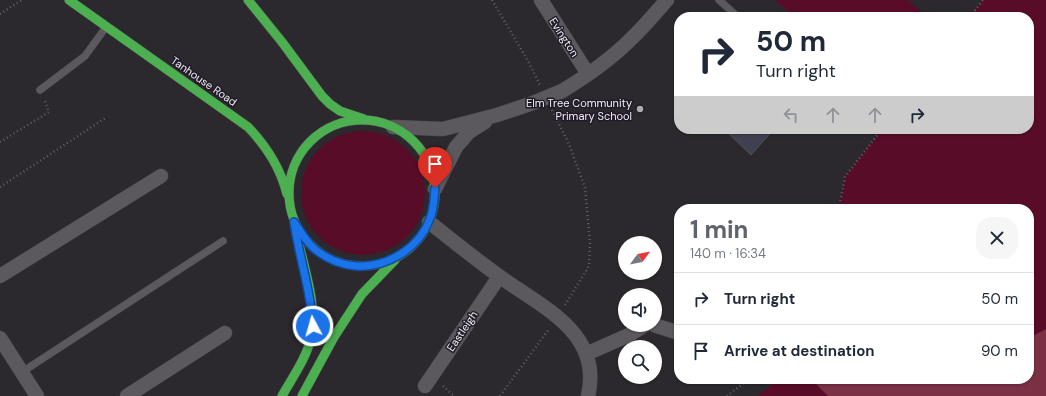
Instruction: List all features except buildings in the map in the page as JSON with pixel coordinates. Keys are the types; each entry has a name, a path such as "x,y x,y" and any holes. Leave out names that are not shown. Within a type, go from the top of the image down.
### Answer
{"street":[{"name":"Tanhouse Road","path":"68,0 248,127 261,140 279,167 290,210"},
{"path":"248,0 282,42 322,96 340,111 393,127 443,128 497,115 533,103 562,91 588,74 631,39 667,0"},
{"name":"Evington","path":"541,0 588,74"},
{"path":"435,188 456,147 469,132 497,115"},
{"path":"282,396 304,355 311,339 313,326 312,311 294,222 290,210 289,187 294,164 307,145 324,130 346,122 369,120"},
{"path":"302,396 334,337 362,294 398,257 416,242 429,222 434,206 435,188 431,170 422,152 409,137 393,127"},
{"path":"0,276 161,176"},
{"path":"294,222 303,236 316,250 335,261 356,266 378,265 398,257"},
{"path":"429,222 499,277 558,317 575,334 586,354 590,368 591,385 588,396"},
{"name":"Eastleigh","path":"425,386 499,277"},
{"path":"662,328 674,331"},
{"path":"586,354 633,332"},
{"path":"127,396 225,333"},
{"path":"0,340 37,396"}],"lane":[{"path":"719,0 732,12"},
{"path":"40,90 85,56 107,27"},
{"path":"22,372 223,241"}],"path":[{"path":"0,8 1,13 22,0"},
{"path":"492,0 528,61 541,87"},
{"path":"974,12 983,0"},
{"path":"0,142 49,112 40,90"},
{"path":"500,396 558,317 589,266 590,242 585,188 569,144 552,109"},
{"path":"0,187 107,117"},
{"path":"840,204 845,177 878,134"},
{"path":"727,396 743,384"}],"shaded area":[{"path":"775,0 908,0 921,12 788,12"},
{"path":"983,0 1046,0 1046,329 1034,337 1034,204 840,204 845,177 878,134 1034,134 1034,12 974,12"},
{"path":"369,131 387,135 398,141 411,153 421,169 425,193 421,217 415,228 403,241 381,253 357,255 339,251 328,245 315,233 303,211 301,187 305,169 311,158 323,145 345,133"},
{"path":"1046,329 1046,396 828,396 816,384 1034,384 1034,335"},
{"path":"773,384 816,384 828,396 757,396"}],"traffic: fast":[{"path":"69,0 248,127 267,150 277,166 287,194"},
{"path":"248,0 282,42 322,96 340,111 364,119"},
{"path":"362,120 383,123 390,126 408,137 418,147 432,172 435,193 432,214 429,221 418,239 408,249 383,263 362,266 341,263 334,260 316,249 306,239 292,214 289,193 292,172 295,165 306,147 316,137 341,123 362,120"},
{"path":"282,396 306,353 309,346 313,325 311,297 295,226"},
{"path":"302,396 334,337 362,294 395,260"}],"place":[{"name":"Elm Tree Community Primary School","path":"640,109"}],"route":[{"path":"313,326 312,311 294,222 303,236 316,250 335,261 356,266 378,265 398,257 416,242 429,222 434,206 435,188"}]}
